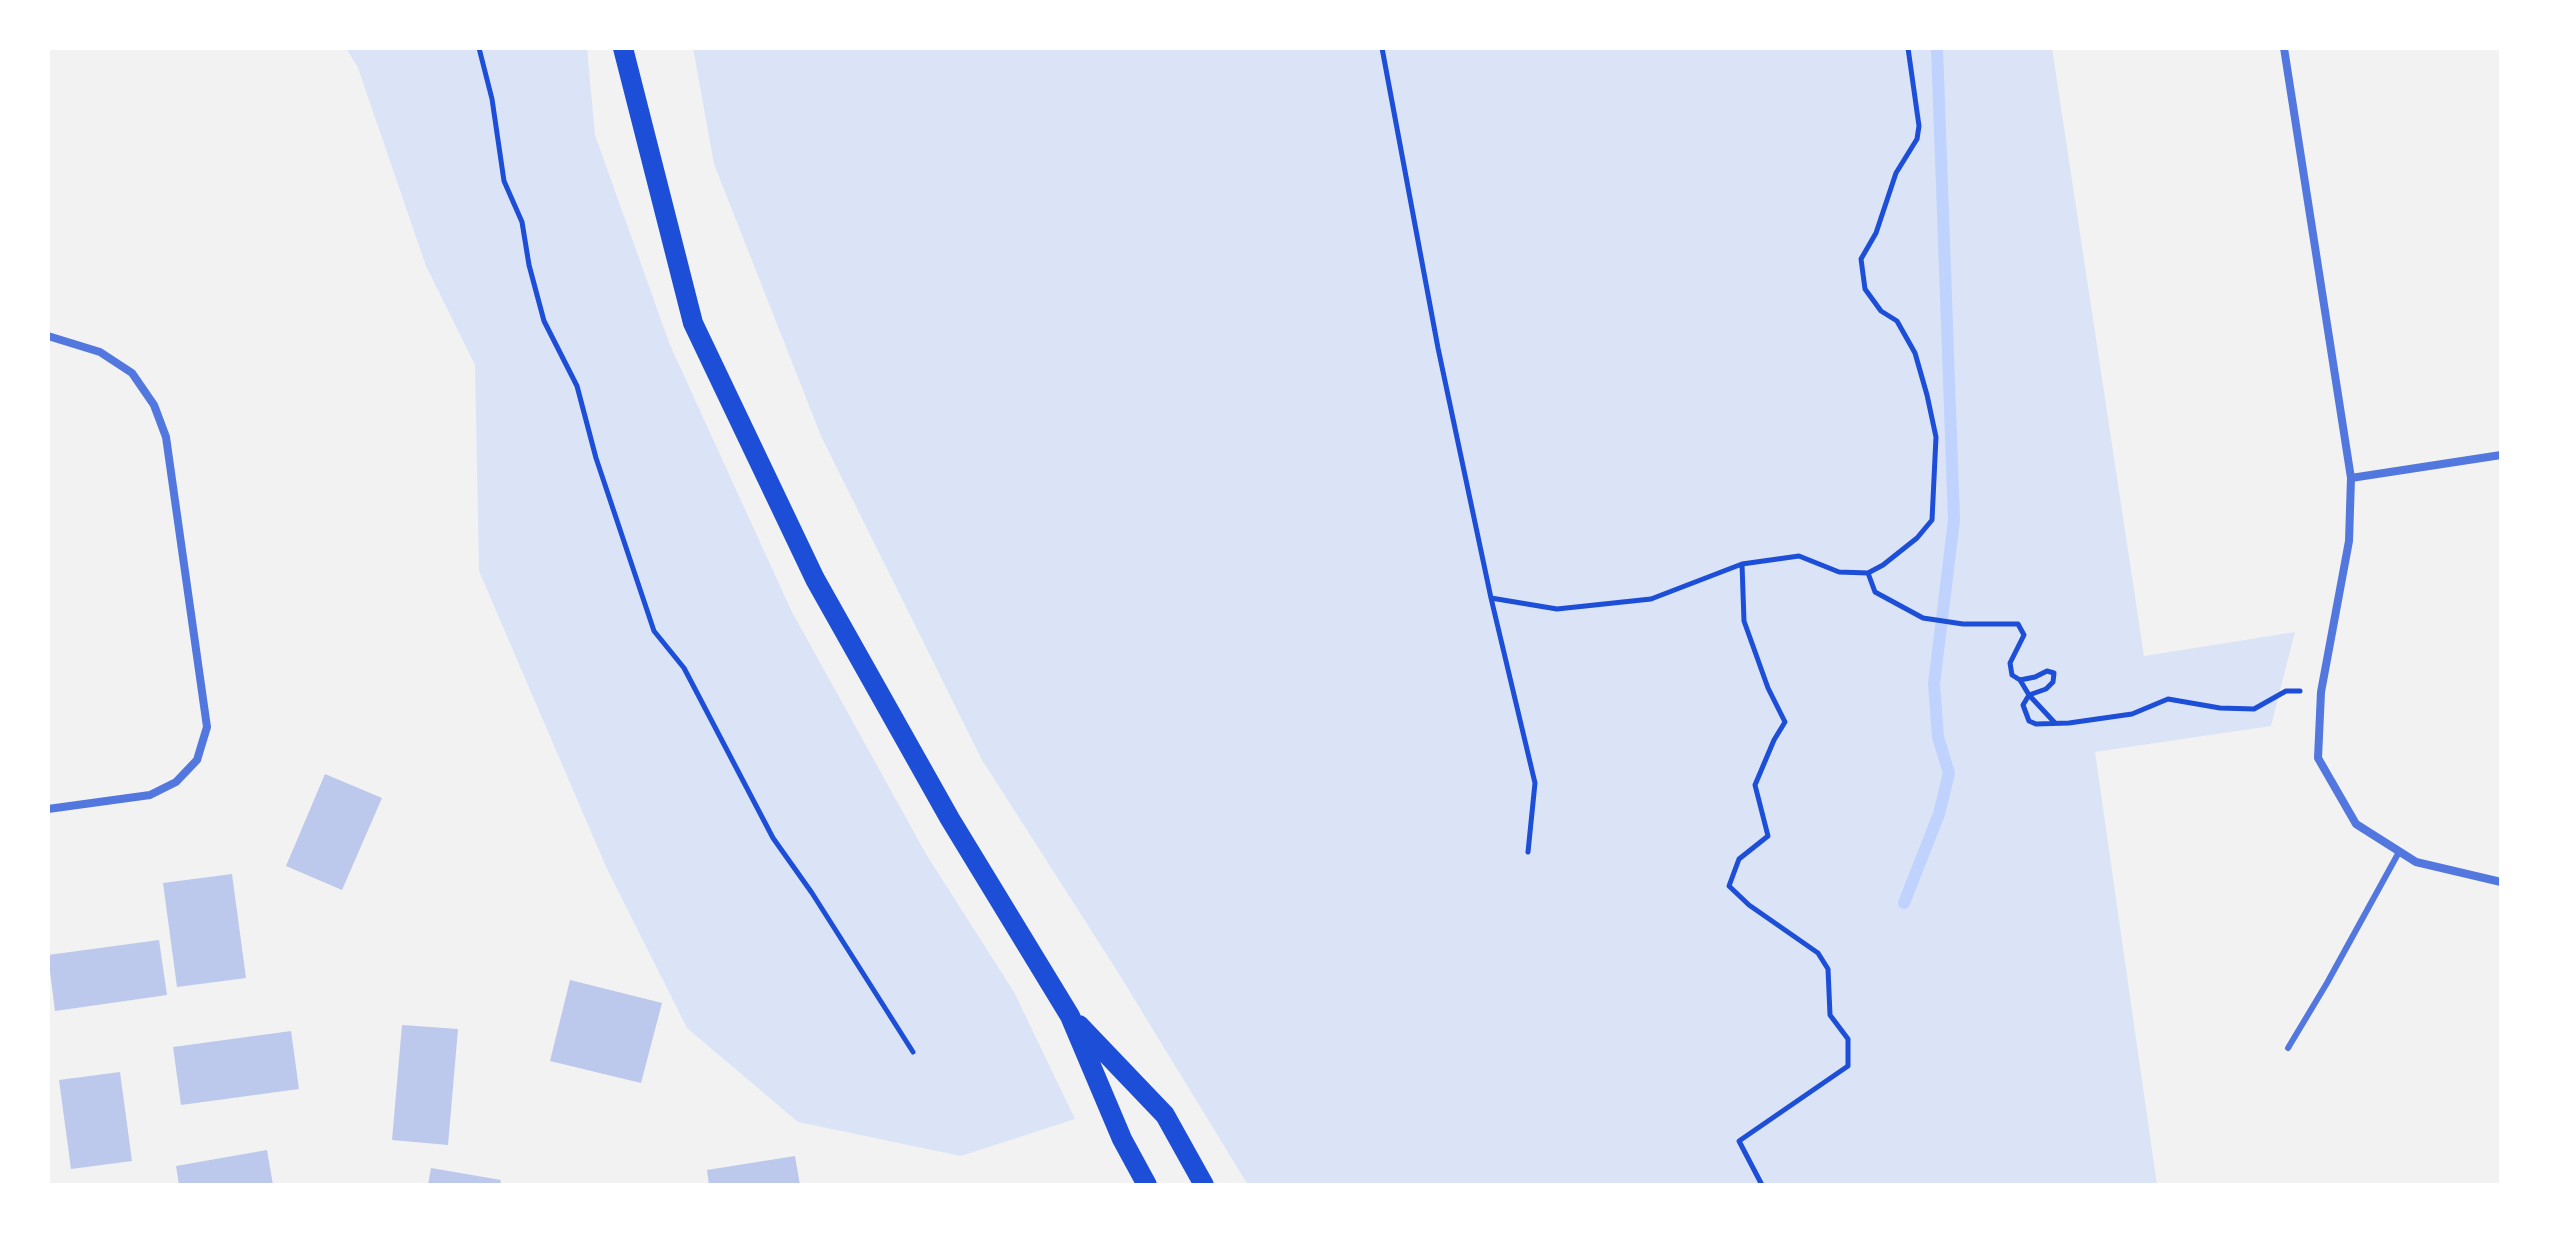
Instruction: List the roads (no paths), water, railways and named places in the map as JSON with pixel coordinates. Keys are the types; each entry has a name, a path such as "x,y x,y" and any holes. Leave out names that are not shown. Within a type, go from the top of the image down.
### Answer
{"main road":[{"path":"623,48 693,323 815,579 950,819 1070,1016 1122,1139 1147,1185"},
{"path":"1070,1016 1165,1115 1204,1185"}],"street":[{"path":"2284,48 2351,478 2349,541 2321,692 2318,758 2356,824 2416,862 2501,882"},
{"path":"48,336 100,352 132,373 154,405 166,437 207,727 197,760 176,782 150,795 48,809"},
{"path":"2351,478 2501,455"}],"lane":[{"path":"2288,1048 2399,852"}],"waterway":[{"path":"1904,903 1939,814 1949,773 1938,737 1934,684 1954,520 1937,48"}]}
